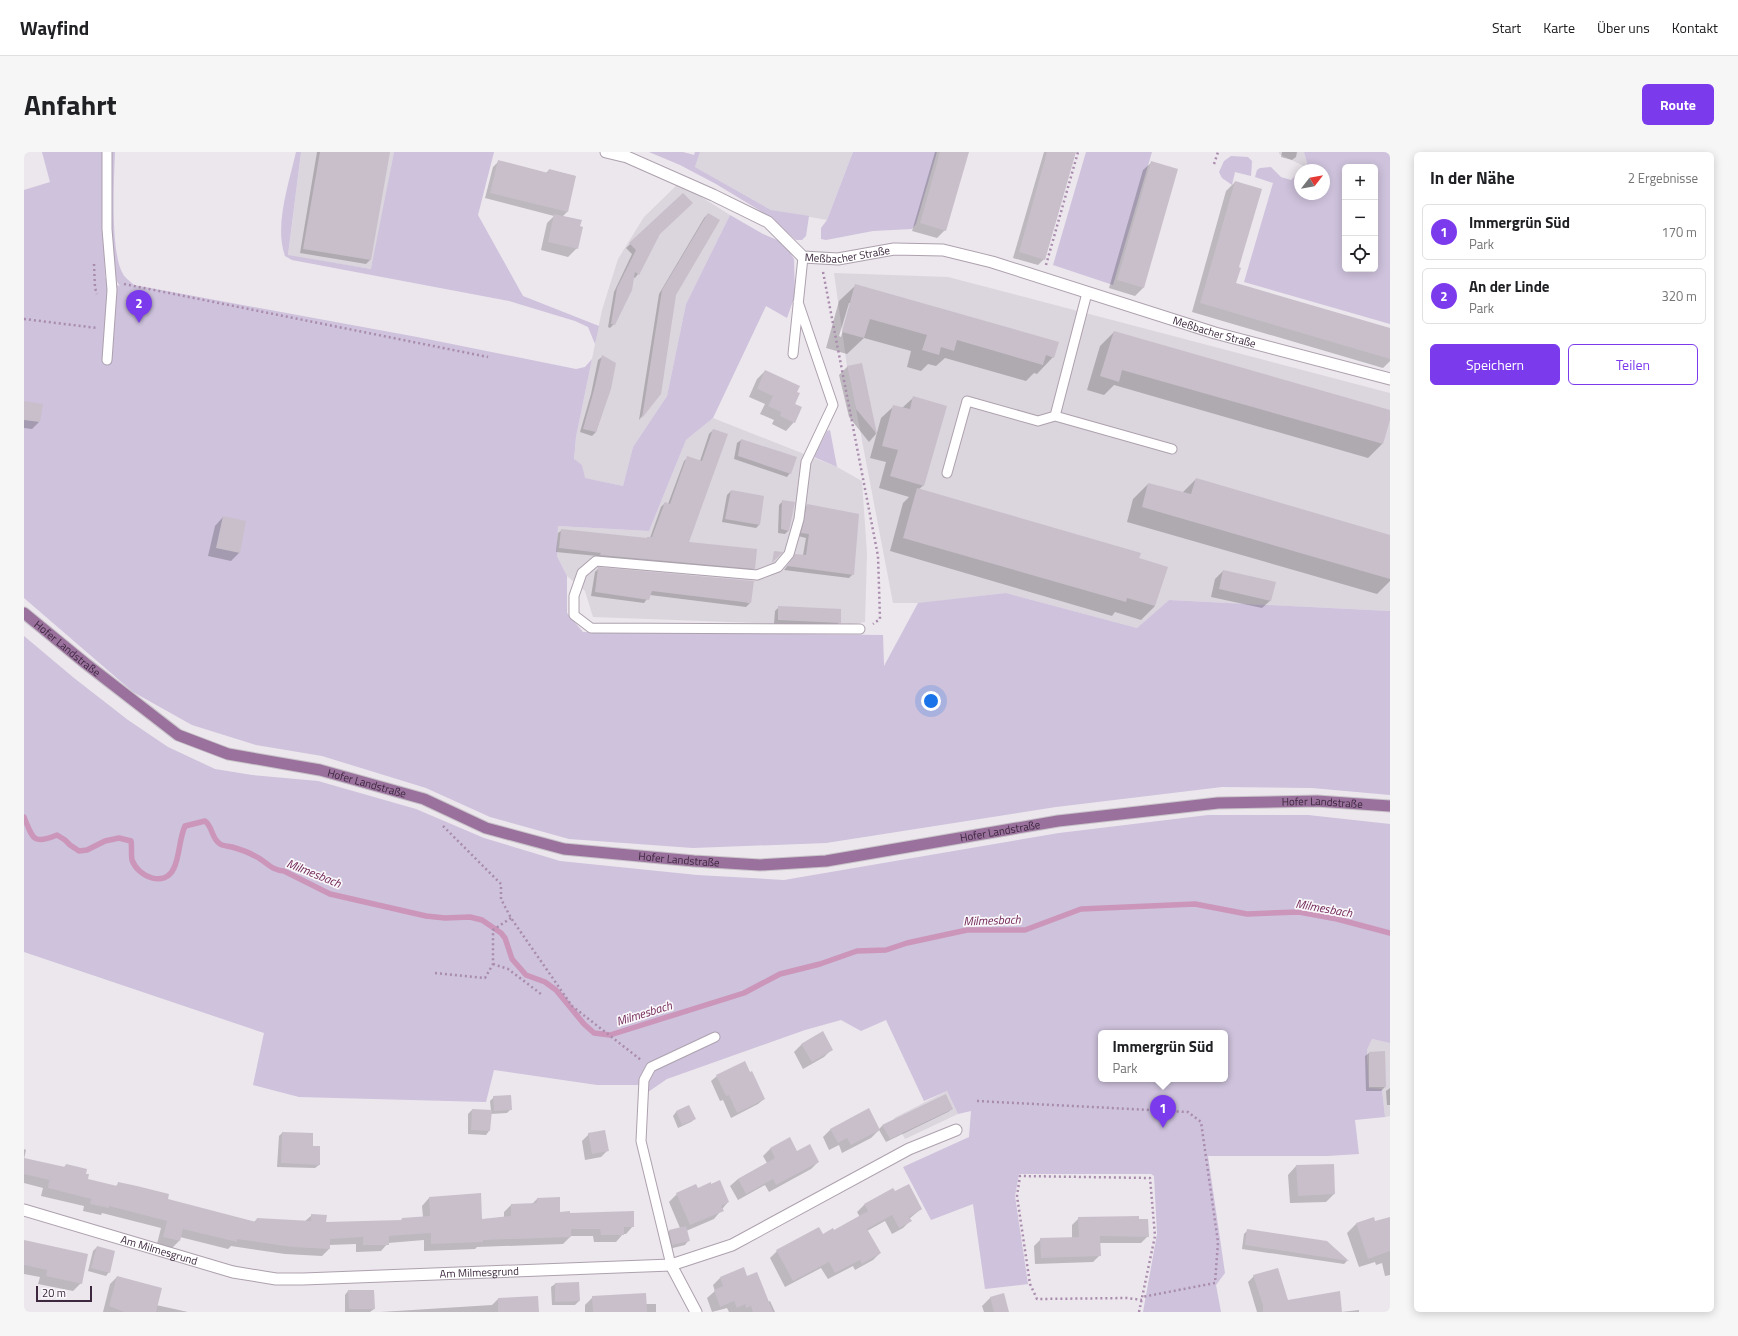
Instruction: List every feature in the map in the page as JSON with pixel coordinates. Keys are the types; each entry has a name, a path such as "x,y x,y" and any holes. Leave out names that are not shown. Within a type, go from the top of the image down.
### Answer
{"main road":[{"name":"Hofer Landstraße","path":"24,613 85,664 178,735 228,754 320,770 424,800 486,828 564,849 694,861 760,865 826,861 1058,821 1218,802 1317,801 1390,806"}],"street":[{"name":"Meßbacher Straße","path":"606,152 627,155 714,195 768,222 803,257 838,259 894,249 943,250 992,262 1215,333 1390,379"},
{"name":"Am Milmesgrund","path":"24,1210 233,1272 276,1279 671,1265 732,1245 909,1150 956,1130"},
{"path":"671,1265 696,1312"}],"lane":[{"path":"107,152 106,229 111,282 108,360"},
{"path":"793,354 803,257"},
{"path":"1056,416 1087,293"},
{"path":"798,302 833,404 806,462 798,520 789,554 778,567 757,575 596,561 582,573 574,596 574,615 591,628 860,629"},
{"path":"947,472 967,401 1038,421 1056,416 1172,449"},
{"path":"671,1265 641,1141 644,1080 651,1067 715,1037"}],"path":[{"path":"1042,279 1078,152"},
{"path":"1214,164 1218,152"},
{"path":"820,258 878,556 880,619 868,628 860,629"},
{"path":"111,282 488,357"},
{"path":"24,319 88,328 110,329"},
{"path":"439,822 501,884 501,899 511,918 572,1006 627,1049"},
{"path":"435,973 485,978 492,964 493,930 511,918"},
{"path":"492,964 508,968 541,994"},
{"path":"978,1101 1188,1112 1201,1122 1218,1242 1214,1283 1142,1298 1037,1300 1030,1284 1017,1196 1020,1176 1150,1178 1155,1236 1142,1298 1139,1312"}],"shaded area":[{"path":"42,152 102,152 105,277 109,283 120,286 115,276 110,243 111,152 115,152 114,233 116,250 123,274 134,285 417,337 576,369 585,367 592,359 576,437 574,459 582,465 585,478 623,486 633,447 667,396 686,304 730,215 763,234 784,243 794,259 795,295 787,318 766,306 713,418 686,440 649,531 558,526 557,556 567,576 567,613 583,632 883,635 884,666 918,603 1006,593 1137,628 1169,600 1390,611 1390,795 1312,788 1222,787 1056,807 826,843 693,848 569,839 490,817 426,788 322,756 256,745 192,725 133,692 24,598 24,190 50,182"},
{"path":"296,152 301,152 288,255 371,269 394,152 494,152 478,215 523,296 599,326 595,344 588,327 575,321 509,301 292,260 285,256 282,244 282,218"},
{"path":"301,152 394,152 372,269 288,256"},
{"path":"649,152 683,152 694,155 695,152 700,152 695,167 771,210 809,216 806,236 802,240 796,240 764,213 716,184 680,165"},
{"path":"700,152 853,152 827,220 771,210 695,167"},
{"path":"853,152 937,152 916,224 912,229 873,231 826,240 821,239 821,228 827,220"},
{"path":"1086,152 1152,152 1113,285 1053,265"},
{"path":"1279,152 1304,152 1307,164 1300,164 1279,154"},
{"path":"1304,152 1390,152 1390,324 1244,282 1273,183 1255,177 1257,170 1260,168 1271,167 1281,177 1291,180 1294,177 1294,200 1330,200 1330,164 1307,164"},
{"path":"1231,156 1248,157 1252,161 1251,176 1235,172 1232,185 1222,178 1219,172 1224,161"},
{"path":"679,183 730,215 686,304 667,396 633,447 623,486 584,478 582,465 574,460 576,437 602,310 618,259 644,217"},
{"path":"834,273 948,277 1390,393 1390,611 1169,600 1137,628 1006,593 922,603 893,603 847,366"},
{"path":"713,418 837,467 862,481 867,553 865,622 841,626 593,617 585,591 567,576 557,556 558,526 649,531 686,440"},
{"path":"830,430 837,467 814,457 827,431"},
{"path":"24,636 74,678 128,720 168,747 215,769 252,775 318,781 416,809 484,838 560,861 697,875 784,880 1059,833 1208,815 1308,815 1390,824 1390,1043 1372,1039 1367,1050 1369,1088 1382,1089 1385,1117 1355,1120 1359,1154 1327,1156 1208,1156 1225,1273 1216,1285 1221,1312 1143,1312 1157,1234 1154,1176 1151,1174 1019,1174 1015,1196 1028,1284 985,1289 973,1204 931,1220 903,1167 969,1137 971,1111 958,1114 947,1091 924,1101 886,1020 861,1031 841,1020 805,1030 667,1079 648,1092 638,1085 597,1085 494,1070 486,1102 299,1097 253,1085 264,1033 24,952"},
{"path":"1372,1039 1390,1043 1390,1116 1385,1117 1382,1089 1369,1089 1367,1050"},
{"path":"947,1091 958,1114 905,1139 894,1118"}],"building":[{"path":"320,152 390,152 371,260 303,249"},
{"path":"940,152 969,152 946,231 920,223"},
{"path":"1047,152 1076,152 1045,260 1019,252"},
{"path":"498,160 548,173 549,169 576,176 568,212 490,193"},
{"path":"1151,161 1178,169 1144,288 1117,280"},
{"path":"1235,181 1262,189 1239,267 1241,268 1236,283 1390,328 1390,359 1200,303"},
{"path":"683,193 693,203 660,234 639,275 635,272 632,290 615,325 611,324 617,288 636,250 629,243"},
{"path":"708,213 720,220 676,295 661,394 642,418 662,290"},
{"path":"554,214 582,220 580,226 583,227 578,249 548,242"},
{"path":"855,284 1059,342 1054,358 1046,355 1043,365 957,340 954,351 941,347 939,355 922,350 927,335 870,319 864,338 842,332"},
{"path":"1114,331 1390,410 1390,420 1383,444 1122,370 1119,382 1100,376"},
{"path":"602,355 616,363 611,389 596,432 583,429"},
{"path":"862,363 877,434 856,409 847,366"},
{"path":"765,370 800,386 797,392 800,393 795,404 802,407 795,423 780,416 781,412 768,406 773,396 757,389"},
{"path":"913,396 947,406 924,486 890,476 898,450 882,446 893,405 910,409"},
{"path":"24,401 43,404 40,422 24,420"},
{"path":"713,429 728,434 689,542 757,549 755,569 600,555 601,553 559,548 561,529 647,538 652,537 665,502 670,504 687,456 702,461"},
{"path":"741,439 797,457 791,474 738,456"},
{"path":"1196,478 1390,535 1390,579 1142,507 1148,483 1191,494"},
{"path":"917,488 1141,553 1139,558 1168,567 1155,606 1127,598 1126,602 903,538"},
{"path":"731,490 764,496 760,525 725,519"},
{"path":"782,500 795,502 789,531 781,529"},
{"path":"807,504 859,514 854,575 787,566 795,554 806,555 809,534 801,533"},
{"path":"223,516 246,521 240,553 216,548"},
{"path":"774,551 783,552 772,563"},
{"path":"598,567 754,581 751,603 652,591 649,600 595,592"},
{"path":"1223,570 1276,582 1271,601 1219,589"},
{"path":"778,606 841,609 841,623 778,620"},
{"path":"823,1031 833,1050 812,1062 801,1044"},
{"path":"1385,1051 1386,1087 1369,1087 1369,1052"},
{"path":"745,1061 750,1072 752,1071 765,1099 737,1113 729,1095 726,1096 716,1075"},
{"path":"946,1094 953,1109 890,1139 882,1125"},
{"path":"511,1095 512,1110 494,1111 493,1096"},
{"path":"689,1105 696,1119 682,1125 676,1111"},
{"path":"869,1108 880,1130 851,1145 847,1138 838,1143 830,1129"},
{"path":"472,1109 492,1110 490,1131 471,1130"},
{"path":"605,1130 609,1151 592,1154 588,1133"},
{"path":"282,1132 313,1133 313,1146 320,1146 320,1165 281,1163"},
{"path":"790,1137 797,1151 810,1144 819,1162 776,1185 773,1179 746,1194 738,1179 775,1158 770,1148"},
{"path":"24,1158 65,1167 66,1164 87,1169 86,1174 89,1174 88,1179 117,1186 118,1182 169,1194 168,1199 256,1222 257,1218 311,1221 311,1214 327,1215 326,1222 402,1220 402,1218 430,1216 429,1197 481,1193 482,1219 511,1216 511,1204 537,1203 537,1198 560,1197 560,1212 634,1211 634,1227 624,1227 624,1235 601,1235 600,1229 571,1229 571,1237 483,1240 483,1242 431,1244 431,1233 389,1236 389,1245 363,1245 363,1237 330,1239 330,1249 292,1247 237,1239 237,1242 183,1229 180,1241 163,1237 167,1221 109,1206 109,1208 90,1204 91,1199 48,1188 49,1180 24,1174"},
{"path":"1334,1164 1335,1194 1298,1196 1296,1165"},
{"path":"720,1180 729,1202 721,1206 724,1211 690,1225 676,1193 696,1184 698,1188"},
{"path":"909,1184 922,1209 909,1217 912,1221 899,1228 892,1215 867,1229 881,1253 862,1264 860,1260 835,1273 829,1262 793,1281 776,1250 819,1227 823,1234 833,1228 834,1230 868,1211 864,1204 893,1188 895,1191"},
{"path":"1139,1216 1139,1219 1148,1219 1149,1237 1100,1236 1101,1256 1041,1258 1040,1238 1079,1237 1078,1217"},
{"path":"1374,1217 1375,1221 1390,1217 1390,1251 1368,1259 1356,1223"},
{"path":"686,1226 690,1241 672,1245 669,1230"},
{"path":"1247,1229 1327,1241 1349,1261 1245,1245"},
{"path":"24,1240 88,1254 82,1284 46,1276 47,1270 24,1265"},
{"path":"97,1246 115,1251 110,1273 91,1268"},
{"path":"744,1267 747,1276 757,1272 773,1312 753,1312 751,1306 746,1308 745,1304 737,1308 734,1301 720,1307 714,1290 723,1286 720,1277"},
{"path":"1278,1268 1288,1300 1340,1291 1342,1312 1263,1312 1263,1305 1253,1275"},
{"path":"117,1276 162,1288 156,1312 124,1312 109,1306"},
{"path":"579,1282 580,1301 555,1302 555,1283"},
{"path":"348,1290 374,1290 375,1309 349,1309"},
{"path":"646,1293 647,1312 593,1312 592,1296"},
{"path":"1004,1293 1009,1312 994,1312 990,1297"},
{"path":"538,1296 539,1312 498,1312 498,1298"}],"waterway":[{"name":"Milmesbach","path":"24,817 32,835 38,840 43,840 57,835 79,851 87,850 105,841 119,838 131,841 132,860 135,866 146,875 158,879 164,878 170,874 174,868 185,826 205,821 208,823 215,839 220,844 249,853 275,869 284,871 330,894 426,916 445,918 470,917 482,920 501,933 505,938 512,959 526,975 545,982 556,990 584,1024 594,1033 610,1035 744,993 780,974 820,964 857,951 886,950 907,943 967,930 1025,930 1081,909 1195,904 1247,914 1299,912 1337,919 1390,933"}],"place":[{"name":"An der Linde","path":"139,323"},
{"name":"Immergrün Süd","path":"1163,1128"}]}
